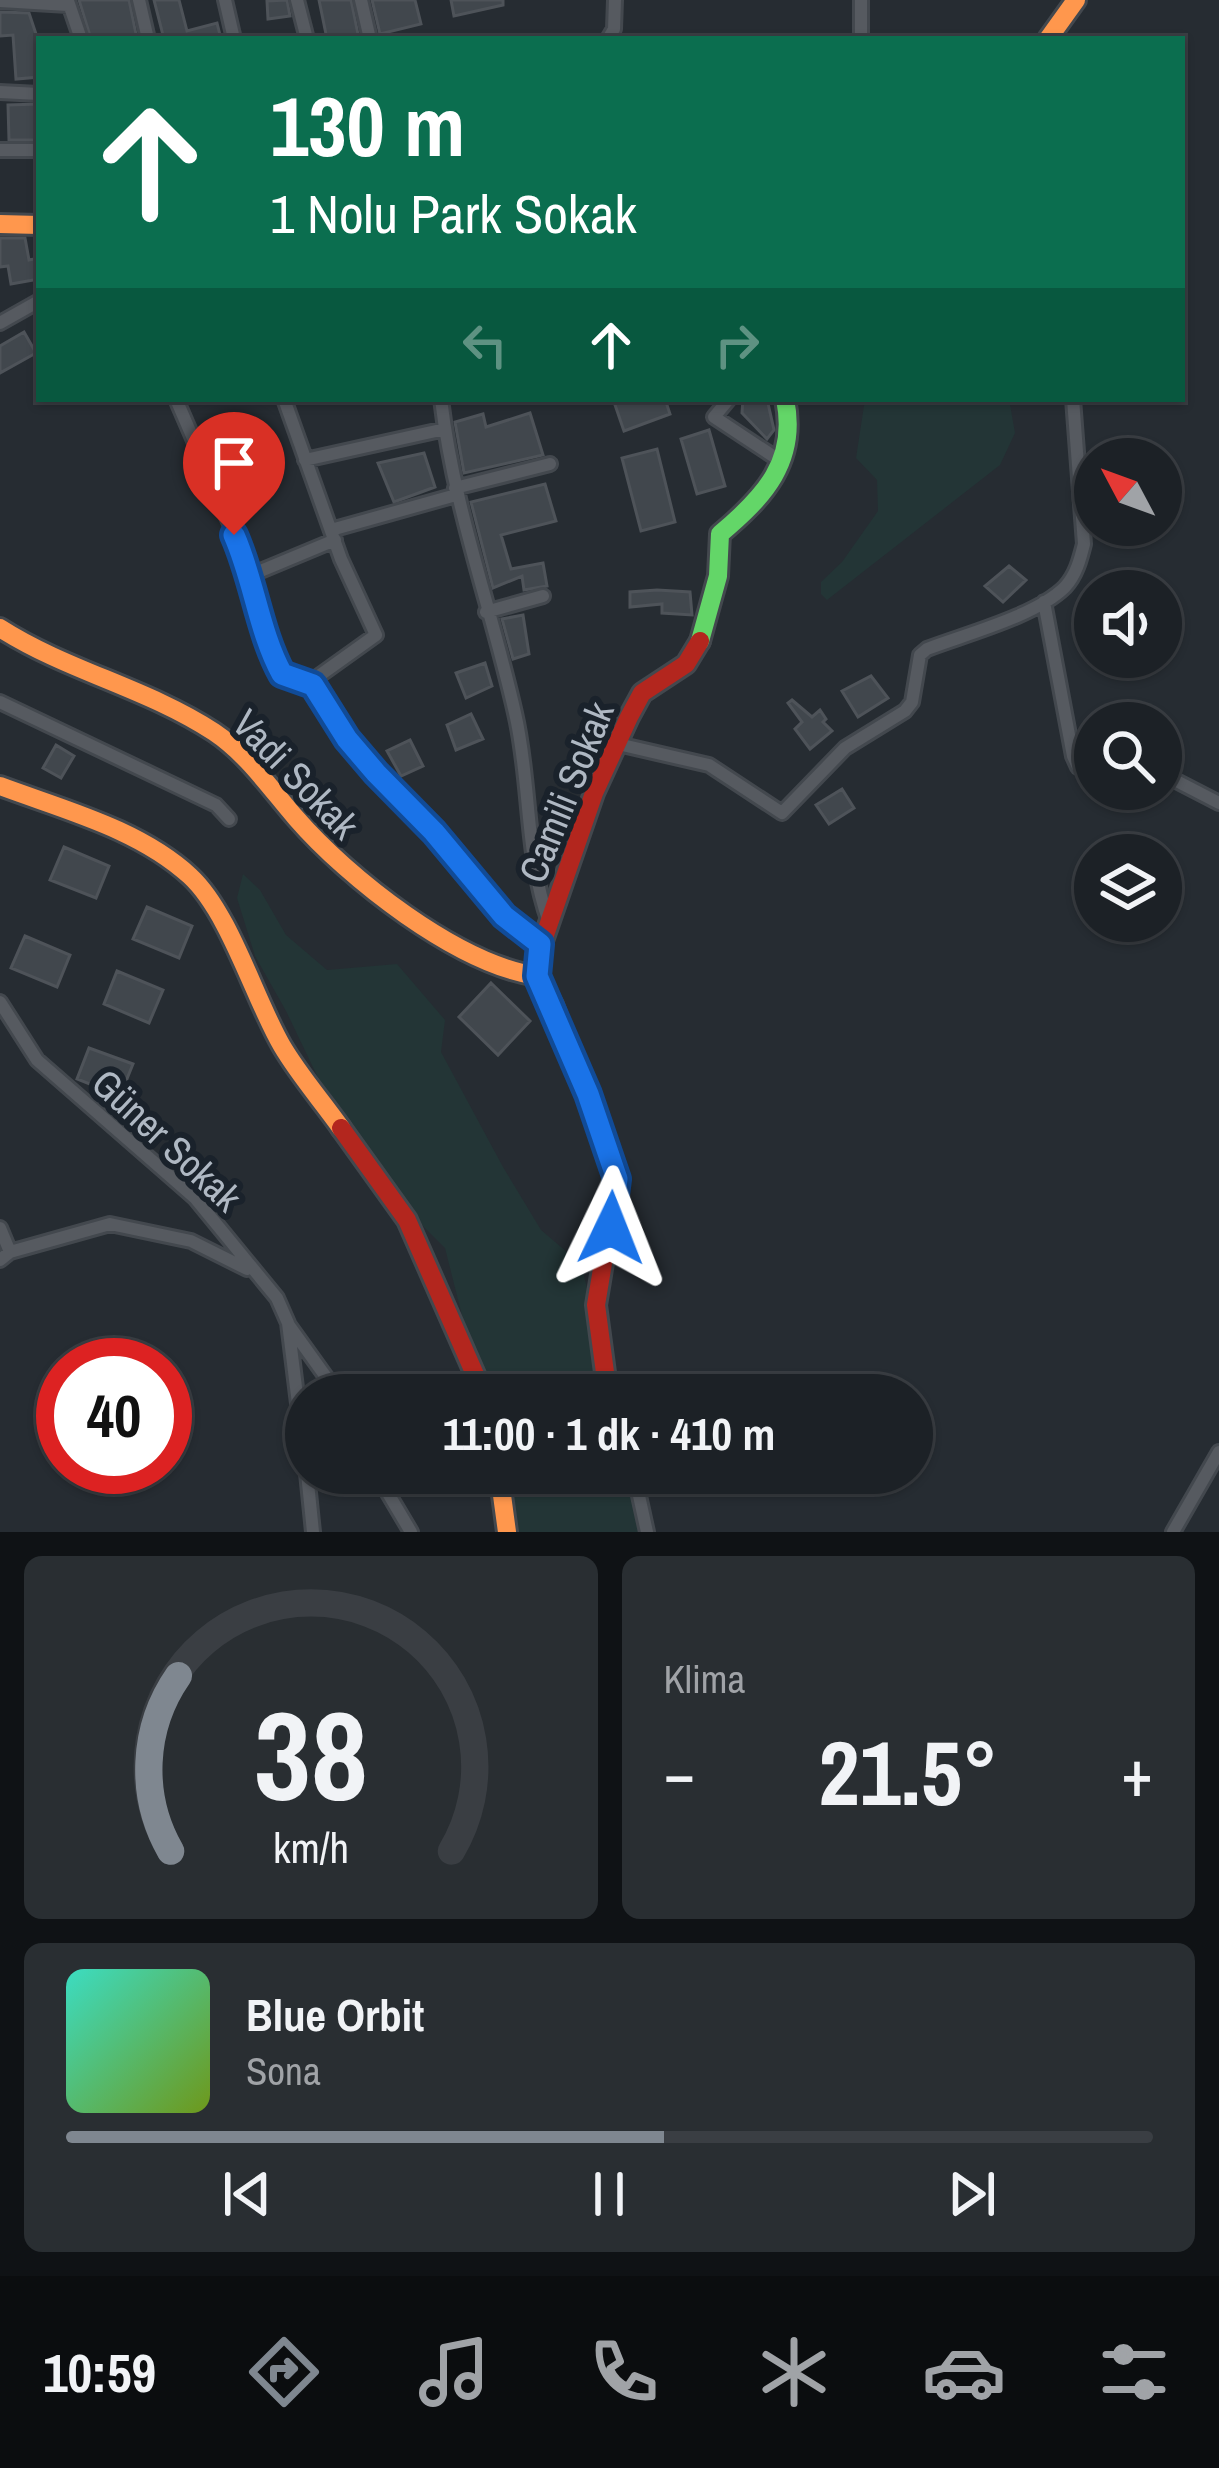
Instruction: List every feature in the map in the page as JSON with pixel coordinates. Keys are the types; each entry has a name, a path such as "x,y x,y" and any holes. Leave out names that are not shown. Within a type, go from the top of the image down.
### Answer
{"street":[{"path":"139,0 147,36"},
{"path":"225,0 234,36"},
{"path":"297,0 306,36"},
{"path":"361,0 369,36"},
{"path":"613,36 615,0"},
{"path":"861,0 861,36"},
{"path":"1050,36 1076,0"},
{"path":"0,1 68,3 80,36"},
{"path":"0,92 36,94"},
{"path":"0,150 36,150"},
{"path":"0,224 36,225"},
{"path":"0,323 36,303"},
{"path":"177,402 251,574 282,674 313,685 347,739 376,773 434,832 504,916 540,944 501,965"},
{"path":"285,402 333,535 376,635 316,678 313,685"},
{"path":"441,402 456,492 516,715 543,904 550,923"},
{"path":"726,402 714,417 779,460"},
{"name":"Camili Sokak","path":"537,976 540,944 594,793 642,693 686,664 700,642 718,576 721,534 761,499 791,422 786,402"},
{"path":"618,744 709,765 782,812 845,748 905,711 912,702 920,655 1044,602 1074,574 1084,544 1072,402"},
{"path":"305,460 445,429"},
{"path":"251,574 333,535 550,464"},
{"path":"486,612 543,596"},
{"path":"1044,602 1074,760"},
{"name":"Vadi Sokak","path":"0,628 39,652 214,732 244,757 348,875 442,938 537,976"},
{"path":"0,702 216,805 229,819"},
{"path":"1182,784 1219,803"},
{"path":"0,785 103,824 160,853 210,901 283,1047 407,1220 475,1374"},
{"path":"537,976 588,1094 617,1179 596,1305 605,1374"},
{"name":"Güner Sokak","path":"0,1002 37,1060 195,1198 277,1298 288,1323 294,1374"},
{"path":"0,1228 5,1256 110,1225 191,1241 255,1273"},
{"path":"288,1323 324,1374"},
{"path":"1173,1532 1219,1452"},
{"name":"Güner Sokak","path":"309,1494 313,1532"},
{"path":"388,1494 411,1532"},
{"path":"502,1494 507,1532"},
{"path":"639,1494 647,1532"}],"shaded area":[{"path":"865,402 1010,402 1015,433 1000,465 827,600 821,594 821,582 842,562 878,511 877,480 856,458"},
{"path":"243,874 260,890 286,935 327,970 397,964 445,1020 441,1052 503,1167 541,1230 581,1264 590,1300 594,1374 477,1374 445,1248 358,1161 255,956 237,898"},
{"path":"505,1494 632,1494 640,1532 513,1532"}],"building":[{"path":"79,0 129,0 136,36 90,36"},
{"path":"154,0 179,0 187,31 217,23 220,36 163,36"},
{"path":"287,0 290,16 268,19 267,1"},
{"path":"319,0 351,0 358,36 326,36"},
{"path":"372,0 415,0 421,24 380,34"},
{"path":"451,0 503,0 503,5 454,16"},
{"path":"0,12 29,13 37,36 36,77 16,79 13,35 0,36"},
{"path":"36,104 36,140 9,140 8,105"},
{"path":"0,238 25,238 29,260 36,259 36,280 11,284 8,266 0,267"},
{"path":"24,332 36,353 0,373 0,346"},
{"path":"614,402 666,402 670,414 624,431"},
{"path":"743,402 768,402 774,430 767,439 742,413"},
{"path":"530,413 543,455 464,473 455,422 483,414 486,427"},
{"path":"709,430 725,486 697,494 681,439"},
{"path":"657,449 675,522 641,531 622,458"},
{"path":"424,453 435,487 394,502 378,463"},
{"path":"545,484 556,521 501,535 511,569 543,563 547,586 524,590 522,576 493,588 471,502"},
{"path":"1009,566 1026,580 1003,602 985,586"},
{"path":"630,592 690,592 692,615 662,613 662,604 630,607"},
{"path":"523,615 529,654 513,659 502,619"},
{"path":"485,663 492,686 466,698 456,673"},
{"path":"871,676 888,698 858,717 842,691"},
{"path":"792,700 812,717 820,710 832,731 810,749 795,729 802,722 788,703"},
{"path":"471,714 483,739 456,750 447,725"},
{"path":"603,719 612,723 599,749 588,749 589,722"},
{"path":"410,740 423,766 401,776 387,751"},
{"path":"56,745 74,756 61,778 43,768"},
{"path":"842,789 854,808 829,824 816,805"},
{"path":"64,847 109,866 96,898 50,880"},
{"path":"147,907 192,926 179,958 133,939"},
{"path":"25,936 70,955 57,987 11,968"},
{"path":"117,971 163,990 149,1023 104,1004"},
{"path":"491,983 530,1021 498,1055 459,1017"},
{"path":"89,1048 133,1064 120,1096 77,1079"}],"traffic: fast":[{"path":"700,641 718,576 720,534 751,506 774,476 787,441 785,402"}],"traffic: slow":[{"path":"1050,36 1076,0"},
{"path":"0,224 36,225"},
{"path":"0,628 214,732 248,761 318,842 374,891 473,955 537,976"},
{"path":"0,786 124,833 190,876 229,933 282,1046 341,1128"},
{"path":"502,1494 507,1532"}],"traffic: jam":[{"path":"605,1374 596,1305 617,1179 553,1005 537,976 538,955 594,793 629,717 642,693 686,664 700,641"},
{"path":"341,1128 407,1220 475,1374"}],"route":[{"path":"234,535 250,570 282,674 313,685 347,739 376,773 434,832 504,916 540,944 537,976 553,1005 617,1179 611,1228"}]}
